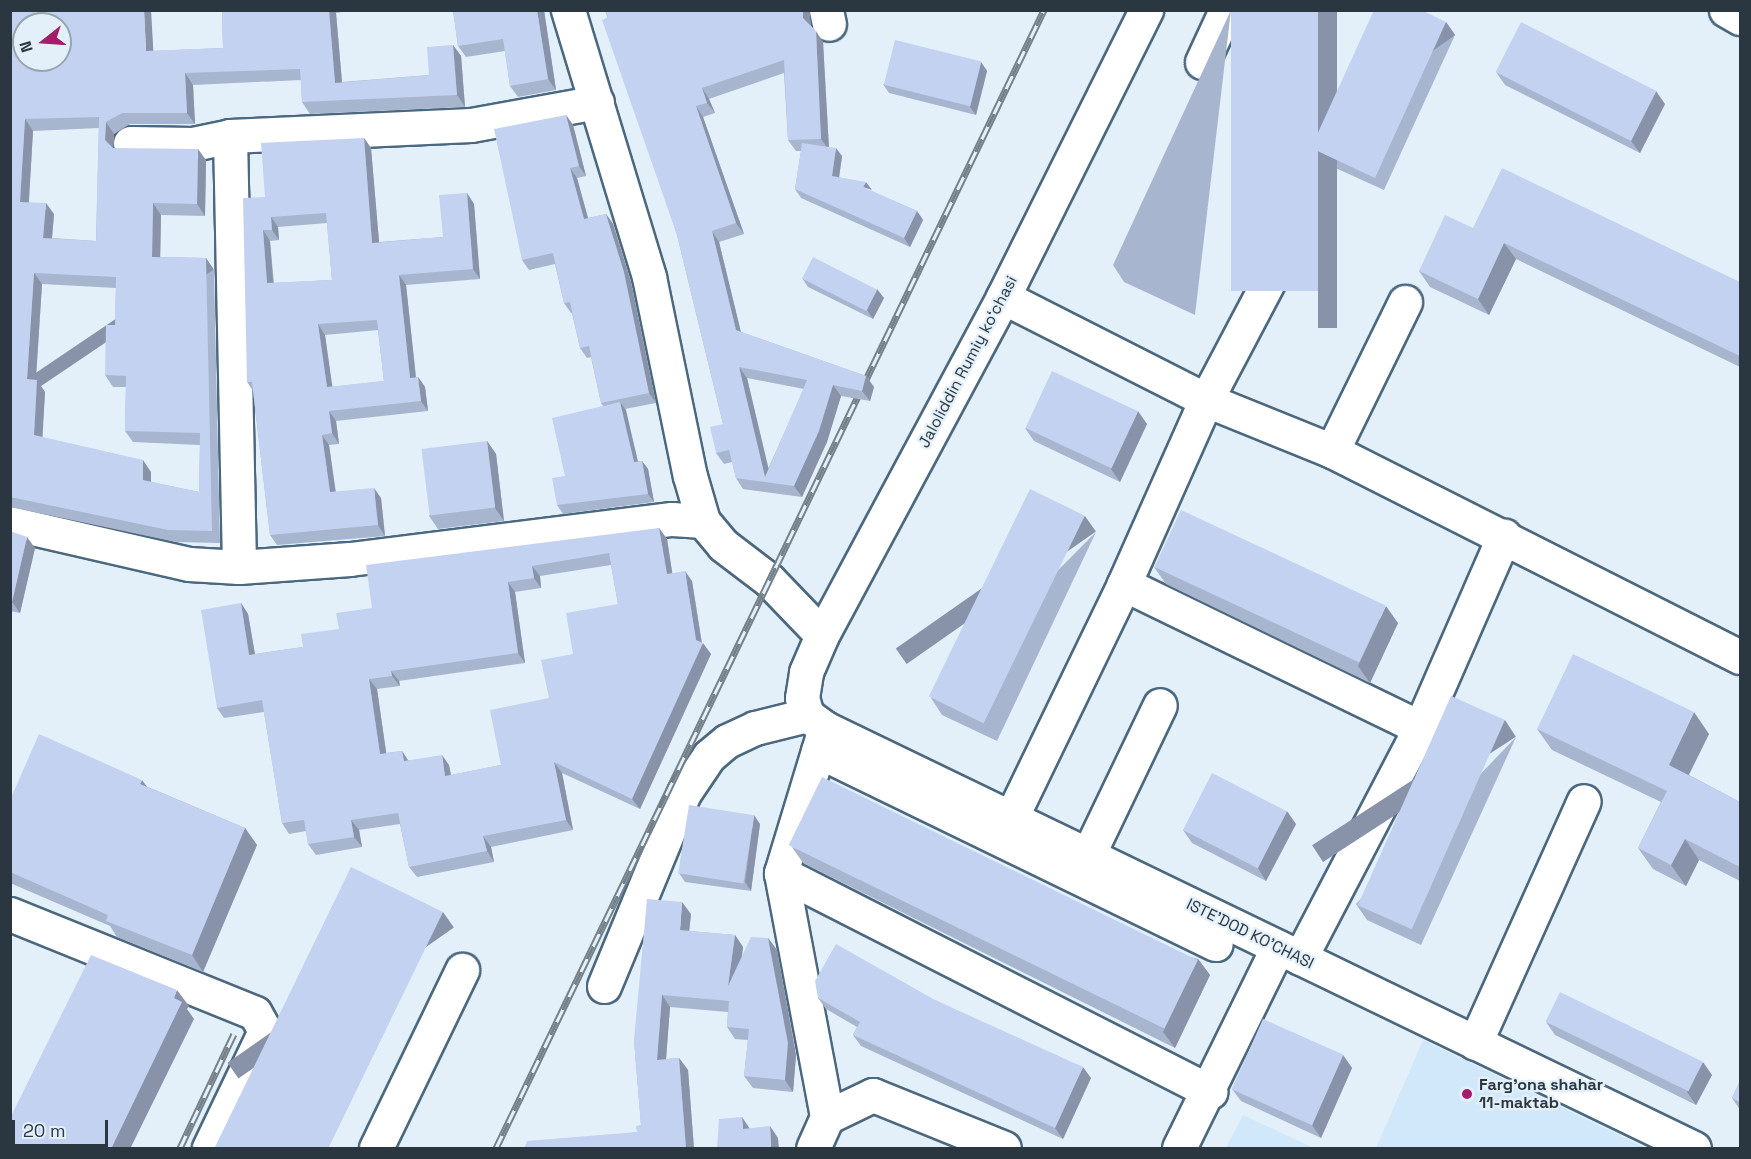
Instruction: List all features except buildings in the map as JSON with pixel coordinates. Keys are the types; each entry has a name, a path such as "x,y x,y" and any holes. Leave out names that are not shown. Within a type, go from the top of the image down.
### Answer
{"street":[{"path":"568,10 649,277 690,476 703,521 723,545 769,580 822,635"},
{"name":"Jaloliddin Rumiy koʻchasi","path":"817,731 802,698 806,672 822,635 1003,297 1146,10"},
{"path":"1202,62 1226,10"},
{"path":"1726,11 1740,18"},
{"path":"130,143 193,144 230,136 471,125 597,102"},
{"path":"230,136 239,567"},
{"path":"1011,818 1124,584 1206,400 1310,205"},
{"path":"1003,297 1206,400 1332,451 1740,657"},
{"path":"1332,451 1405,302"},
{"path":"10,523 189,564 239,567 350,559 672,519 703,521"},
{"path":"1179,1149 1289,953 1420,728 1504,536"},
{"path":"1124,584 1420,728"},
{"path":"1088,855 1160,705"},
{"path":"604,986 684,793 709,756 727,741 755,728 817,731 1216,944"},
{"path":"813,1149 827,1117 781,873 817,731"},
{"name":"ISTE'DOD KO'CHASI","path":"817,731 1011,818 1694,1149"},
{"path":"1475,1043 1584,801"},
{"path":"781,873 1210,1092"},
{"path":"10,914 255,1013 265,1031 209,1149"},
{"path":"376,1149 462,970"},
{"path":"827,1117 873,1095 1004,1149"}],"shaded area":[{"name":"Farg'ona shahar 11-maktab","path":"1423,1040 1646,1148 1376,1148"},
{"path":"1243,1115 1314,1148 1226,1148"}],"railway":[{"path":"496,1148 1044,10"},
{"path":"180,1148 234,1034"}],"place":[{"name":"Farg'ona shahar 11-maktab","path":"1467,1094"}]}
